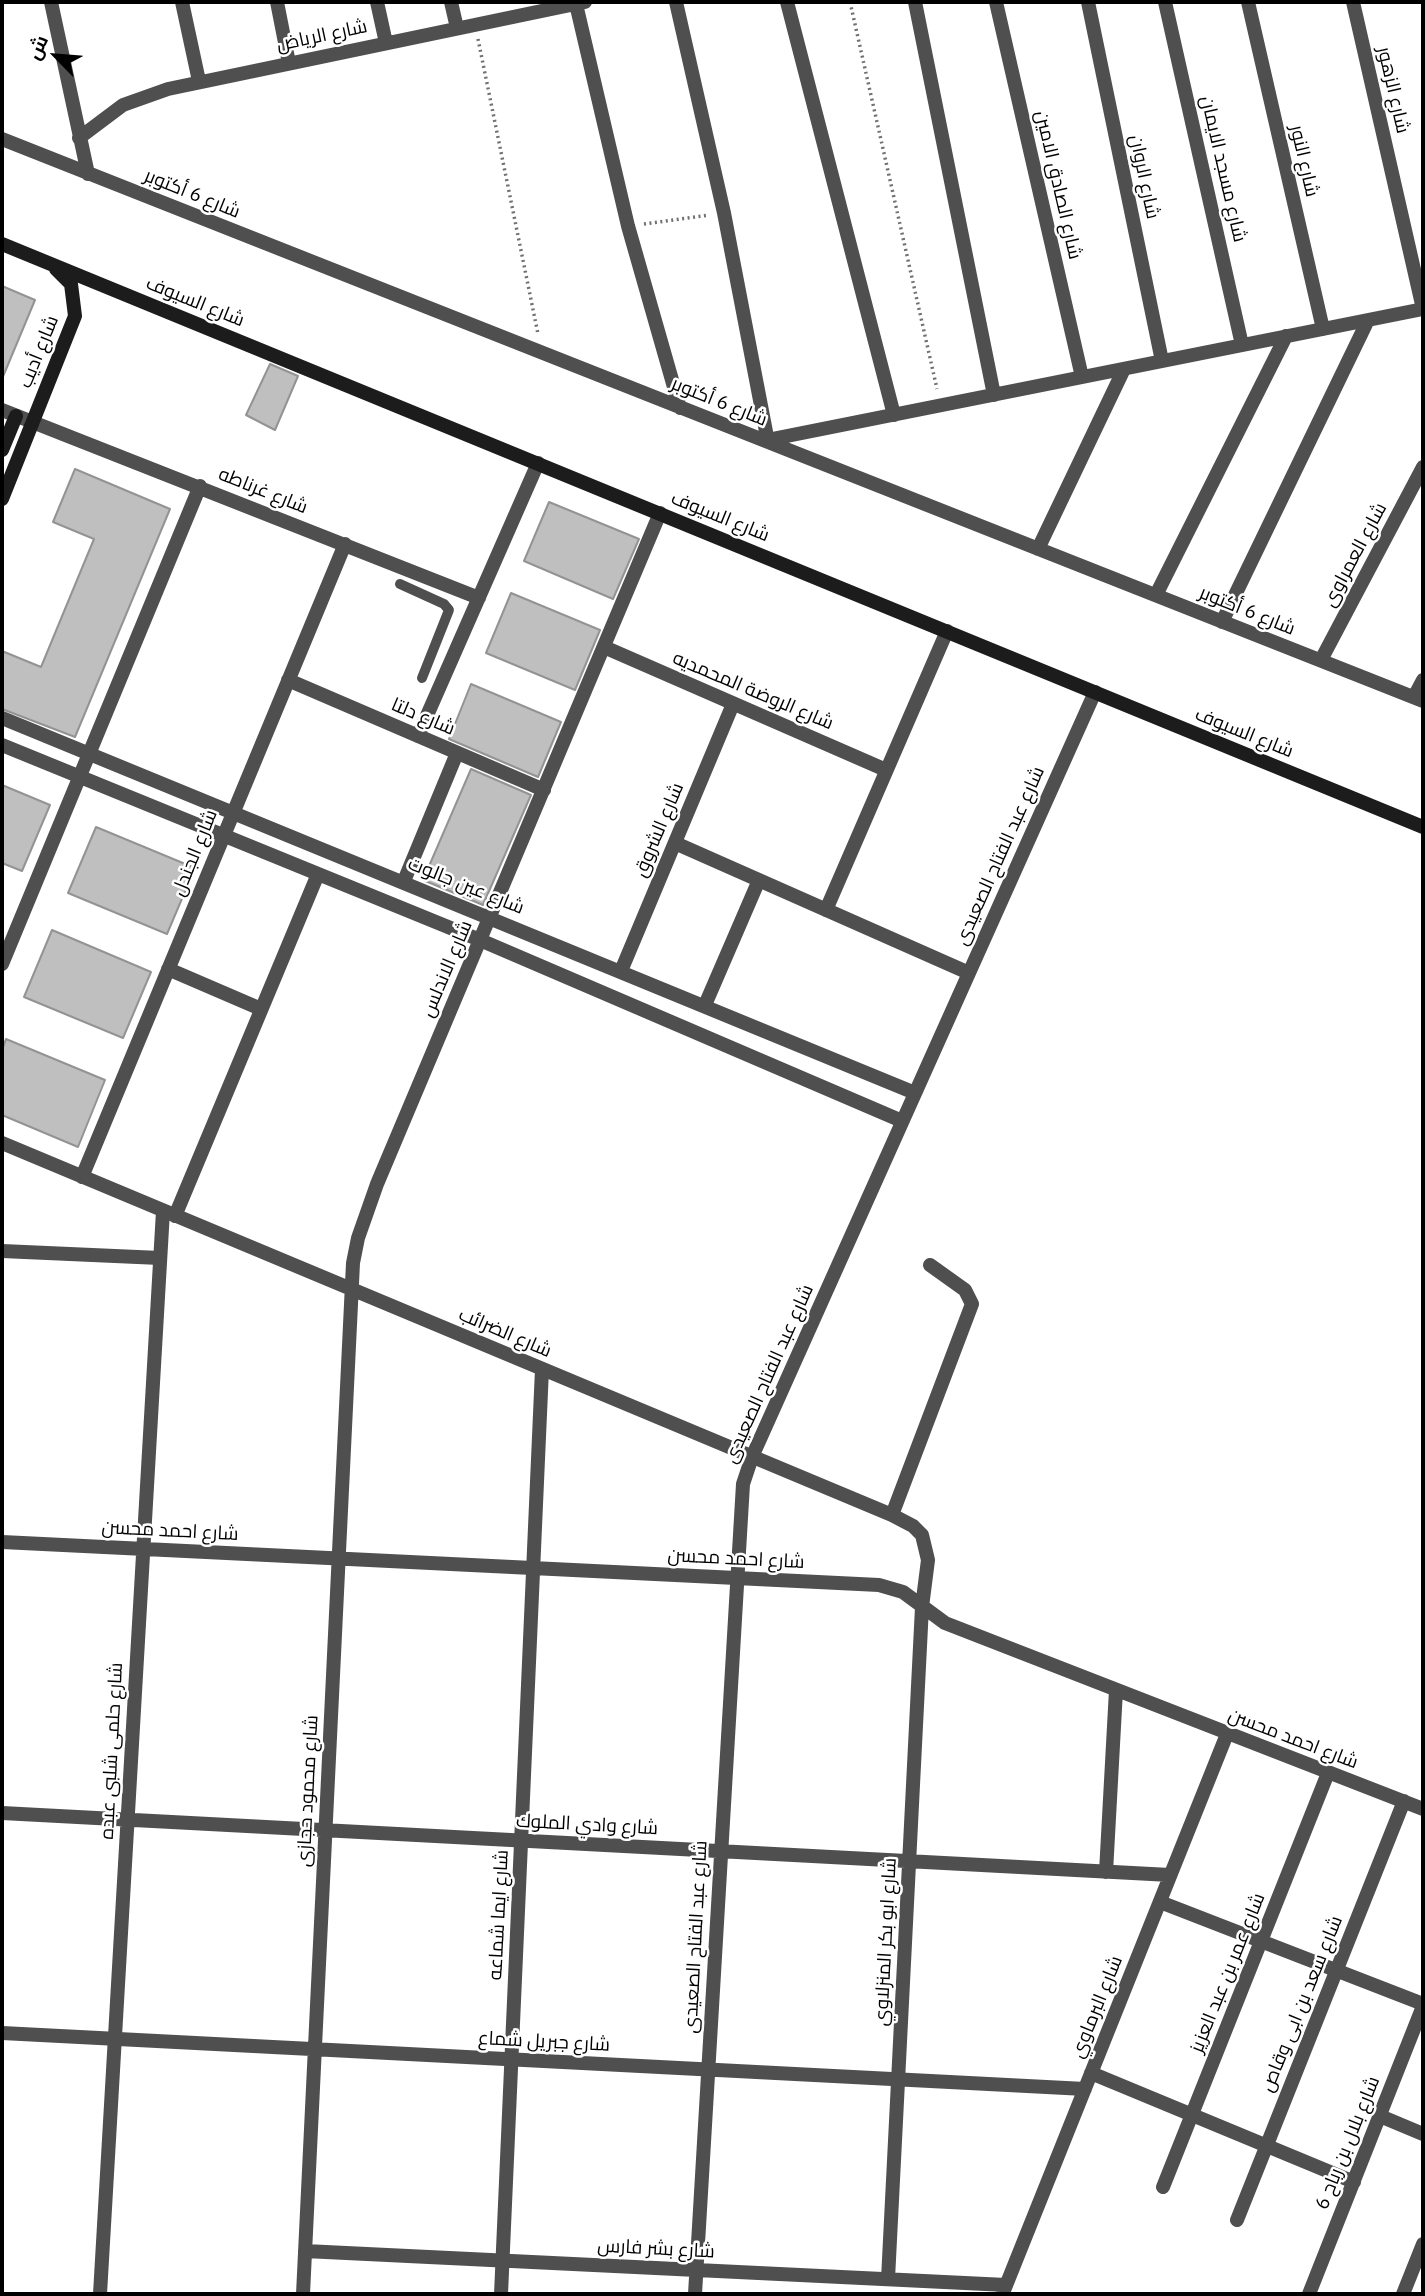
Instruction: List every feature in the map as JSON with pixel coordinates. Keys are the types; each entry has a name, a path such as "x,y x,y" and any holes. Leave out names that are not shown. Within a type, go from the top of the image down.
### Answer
{"main road":[{"name":"شارع السيوف","path":"2,244 1423,827"},
{"name":"شارع أديب","path":"2,499 75,316 71,284 64,274 48,263"},
{"path":"2,450 16,416"}],"street":[{"path":"51,2 88,174"},
{"path":"182,2 199,81"},
{"path":"277,2 289,63"},
{"path":"377,2 386,43"},
{"path":"451,2 457,28"},
{"path":"676,2 724,214 767,441 1423,309"},
{"path":"786,2 894,415"},
{"path":"915,2 994,395"},
{"name":"شارع الصادق الامين","path":"996,2 1082,377"},
{"name":"شارع الروان","path":"1088,2 1162,361"},
{"name":"شارع مسجد الايمان","path":"1166,2 1242,345"},
{"name":"شارع النور","path":"1248,2 1323,329"},
{"name":"شارع الزهور","path":"1353,2 1423,309"},
{"path":"581,3 628,226 680,408"},
{"name":"شارع الرياض","path":"79,138 123,106 142,97 199,81 457,28 543,6 581,3"},
{"name":"شارع 6 أكتوبر","path":"2,139 1418,699"},
{"path":"1222,622 1368,320"},
{"path":"1156,595 1286,336"},
{"path":"1038,549 1124,369"},
{"name":"شارع غرناطه","path":"2,410 201,486 479,598"},
{"path":"418,736 538,463"},
{"name":"شارع العمراوى","path":"1321,660 1423,467"},
{"path":"2,964 201,486"},
{"name":"شارع الاندلس","path":"352,1290 358,1238 365,1216 660,513"},
{"name":"شارع الجندل","path":"82,1177 345,544"},
{"path":"825,910 947,631"},
{"name":"شارع الروضة المحمديه","path":"604,648 886,770"},
{"name":"شارع دلتا","path":"288,680 544,790"},
{"path":"1418,699 1423,680"},
{"name":"شارع عبد الفتاح الصعيدى","path":"695,2294 743,1484 752,1457 1095,692"},
{"name":"شارع الشروق","path":"621,971 733,704"},
{"name":"شارع عين جالوت","path":"2,718 490,916 915,1093"},
{"path":"2,745 480,940 902,1121"},
{"path":"404,881 457,753"},
{"path":"675,843 969,973"},
{"name":"شارع حلمى شلبى عبده","path":"100,2294 160,1258 169,1213 261,1009 317,873"},
{"path":"705,1005 759,880"},
{"path":"168,969 261,1009"},
{"name":"شارع الضرائب","path":"2,1143 892,1515 913,1526 927,1547 922,1607"},
{"path":"2,1251 160,1258"},
{"path":"892,1515 972,1304 965,1290 930,1265"},
{"name":"شارع محمود حجازى","path":"303,2294 352,1290"},
{"name":"شارع ايما شماعه","path":"501,2294 542,1369"},
{"name":"شارع احمد محسن","path":"2,1542 880,1585 903,1592 945,1623 1423,1809"},
{"name":"شارع ابو بكر المنزلاوي","path":"888,2279 922,1607"},
{"path":"1106,1872 1116,1690"},
{"name":"شارع البرماوي","path":"1004,2290 1227,1734"},
{"name":"شارع عمر بن عبد العزيز","path":"1163,2187 1328,1773"},
{"name":"شارع سعد بن ابى وقاص","path":"1237,2220 1404,1801"},
{"name":"شارع وادي الملوك","path":"2,1813 1170,1875"},
{"path":"1160,1902 1423,2005"},
{"name":"شارع بلال بن رباح 6","path":"1309,2294 1423,2005"},
{"name":"شارع جبريل شماع","path":"2,2034 1085,2089"},
{"path":"1091,2073 1354,2182"},
{"path":"1380,2116 1423,2134"},
{"path":"1403,2294 1423,2244"},
{"name":"شارع بشر فارس","path":"305,2251 888,2279 1004,2290"}],"lane":[{"path":"400,584 444,604 449,610 422,678"},
{"path":"429,663 447,671"}],"path":[{"path":"850,2 941,405"},
{"path":"475,24 542,353"},
{"path":"628,226 724,214"}],"building":[{"path":"2,286 35,300 2,379"},
{"path":"270,364 298,376 275,430 246,415"},
{"path":"75,469 170,509 75,737 2,709 2,651 41,667 94,539 53,522"},
{"path":"549,502 639,539 613,599 524,561"},
{"path":"511,593 600,630 575,690 486,653"},
{"path":"471,684 561,722 538,777 449,739"},
{"path":"471,769 531,795 483,905 423,880"},
{"path":"2,785 50,805 22,871 2,863"},
{"path":"96,827 195,868 167,934 68,893"},
{"path":"52,930 151,972 123,1038 24,997"},
{"path":"6,1039 105,1080 78,1147 2,1115 2,1050"}]}
